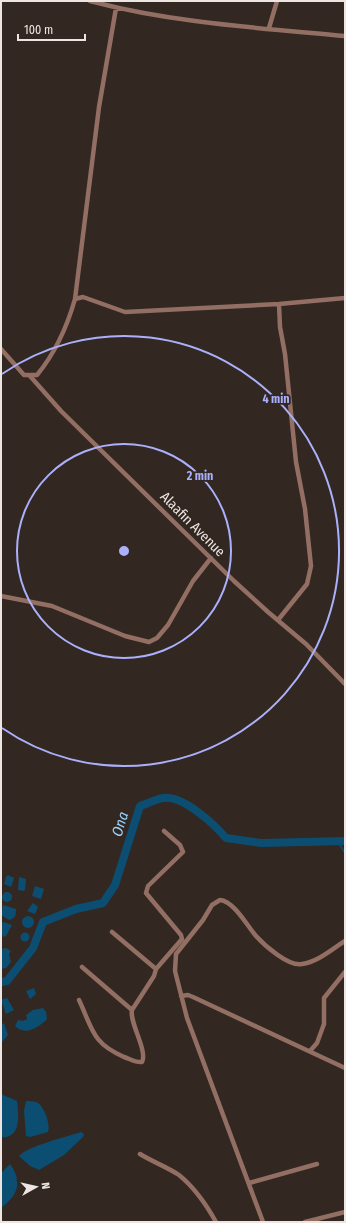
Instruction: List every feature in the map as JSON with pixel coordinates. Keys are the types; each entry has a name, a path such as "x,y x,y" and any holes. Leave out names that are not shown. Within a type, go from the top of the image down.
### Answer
{"street":[{"path":"90,1 116,8 226,25 345,36"},
{"path":"269,28 277,1"},
{"path":"30,376 37,375 54,352 68,324 75,298 98,107 116,8"},
{"path":"75,298 83,297 125,312 279,304 345,298"},
{"path":"278,620 307,584 311,566 305,509 296,462 285,354 280,327 279,304"},
{"name":"Alaafin Avenue","path":"1,349 20,371 30,376 61,410 245,592 306,644 345,684"},
{"path":"1,596 52,606 125,636 149,642 157,638 168,625 193,581 212,558"},
{"path":"79,1000 100,1043 113,1052 141,1062 144,1058 138,1033 130,1015 152,980 156,969 181,941 181,935 147,895 146,891 148,886 183,852 180,845 164,831"},
{"path":"264,1222 187,1018 175,971 176,954 212,906 220,900 228,904 236,911 256,936 286,961 296,965 308,963 345,941"},
{"path":"112,932 156,969"},
{"path":"168,954 176,958"},
{"path":"82,967 132,1010"},
{"path":"310,1051 317,1043 324,1024 324,998 345,972"},
{"path":"181,996 188,995 345,1068"},
{"path":"140,1154 175,1173 188,1183 207,1205 216,1222"},
{"path":"249,1182 317,1164"},
{"path":"305,1222 345,1212"}],"water":[{"path":"8,875 14,878 11,887 4,884"},
{"path":"19,877 26,879 25,890 23,891 18,890"},
{"path":"35,886 44,889 41,899 32,896"},
{"path":"7,892 12,897 7,902 2,897"},
{"path":"33,903 38,907 35,914 27,911"},
{"path":"3,905 16,909 16,915 13,918 9,920 1,915"},
{"path":"26,916 30,916 34,922 30,928 26,928 22,924 22,920"},
{"path":"4,922 12,925 4,937 2,935 2,923"},
{"path":"25,932 30,937 25,942 20,937"},
{"path":"6,948 11,951 9,954 11,962 6,968 1,969 1,949"},
{"path":"34,988 36,994 30,999 26,991"},
{"path":"7,998 14,1010 6,1014 1,1000"},
{"path":"43,1008 46,1012 47,1019 36,1028 27,1031 19,1029 15,1026 18,1020 23,1021 27,1019 26,1015 33,1010"},
{"path":"4,1023 8,1035 1,1043 1,1025"},
{"path":"1,1094 17,1101 17,1125 12,1134 8,1137 1,1137"},
{"path":"26,1101 36,1102 42,1107 48,1120 48,1132 30,1137 26,1136 24,1111"},
{"path":"81,1132 84,1134 83,1137 64,1155 39,1170 30,1166 19,1156 39,1145"},
{"path":"10,1164 16,1177 17,1188 7,1203 1,1208 1,1173"}],"waterway":[{"name":"Ona","path":"1,982 7,981 33,948 43,922 76,909 103,903 115,885 140,806 157,799 171,798 189,806 206,818 226,838 261,843 345,841"},
{"path":"338,842 345,853"}]}
